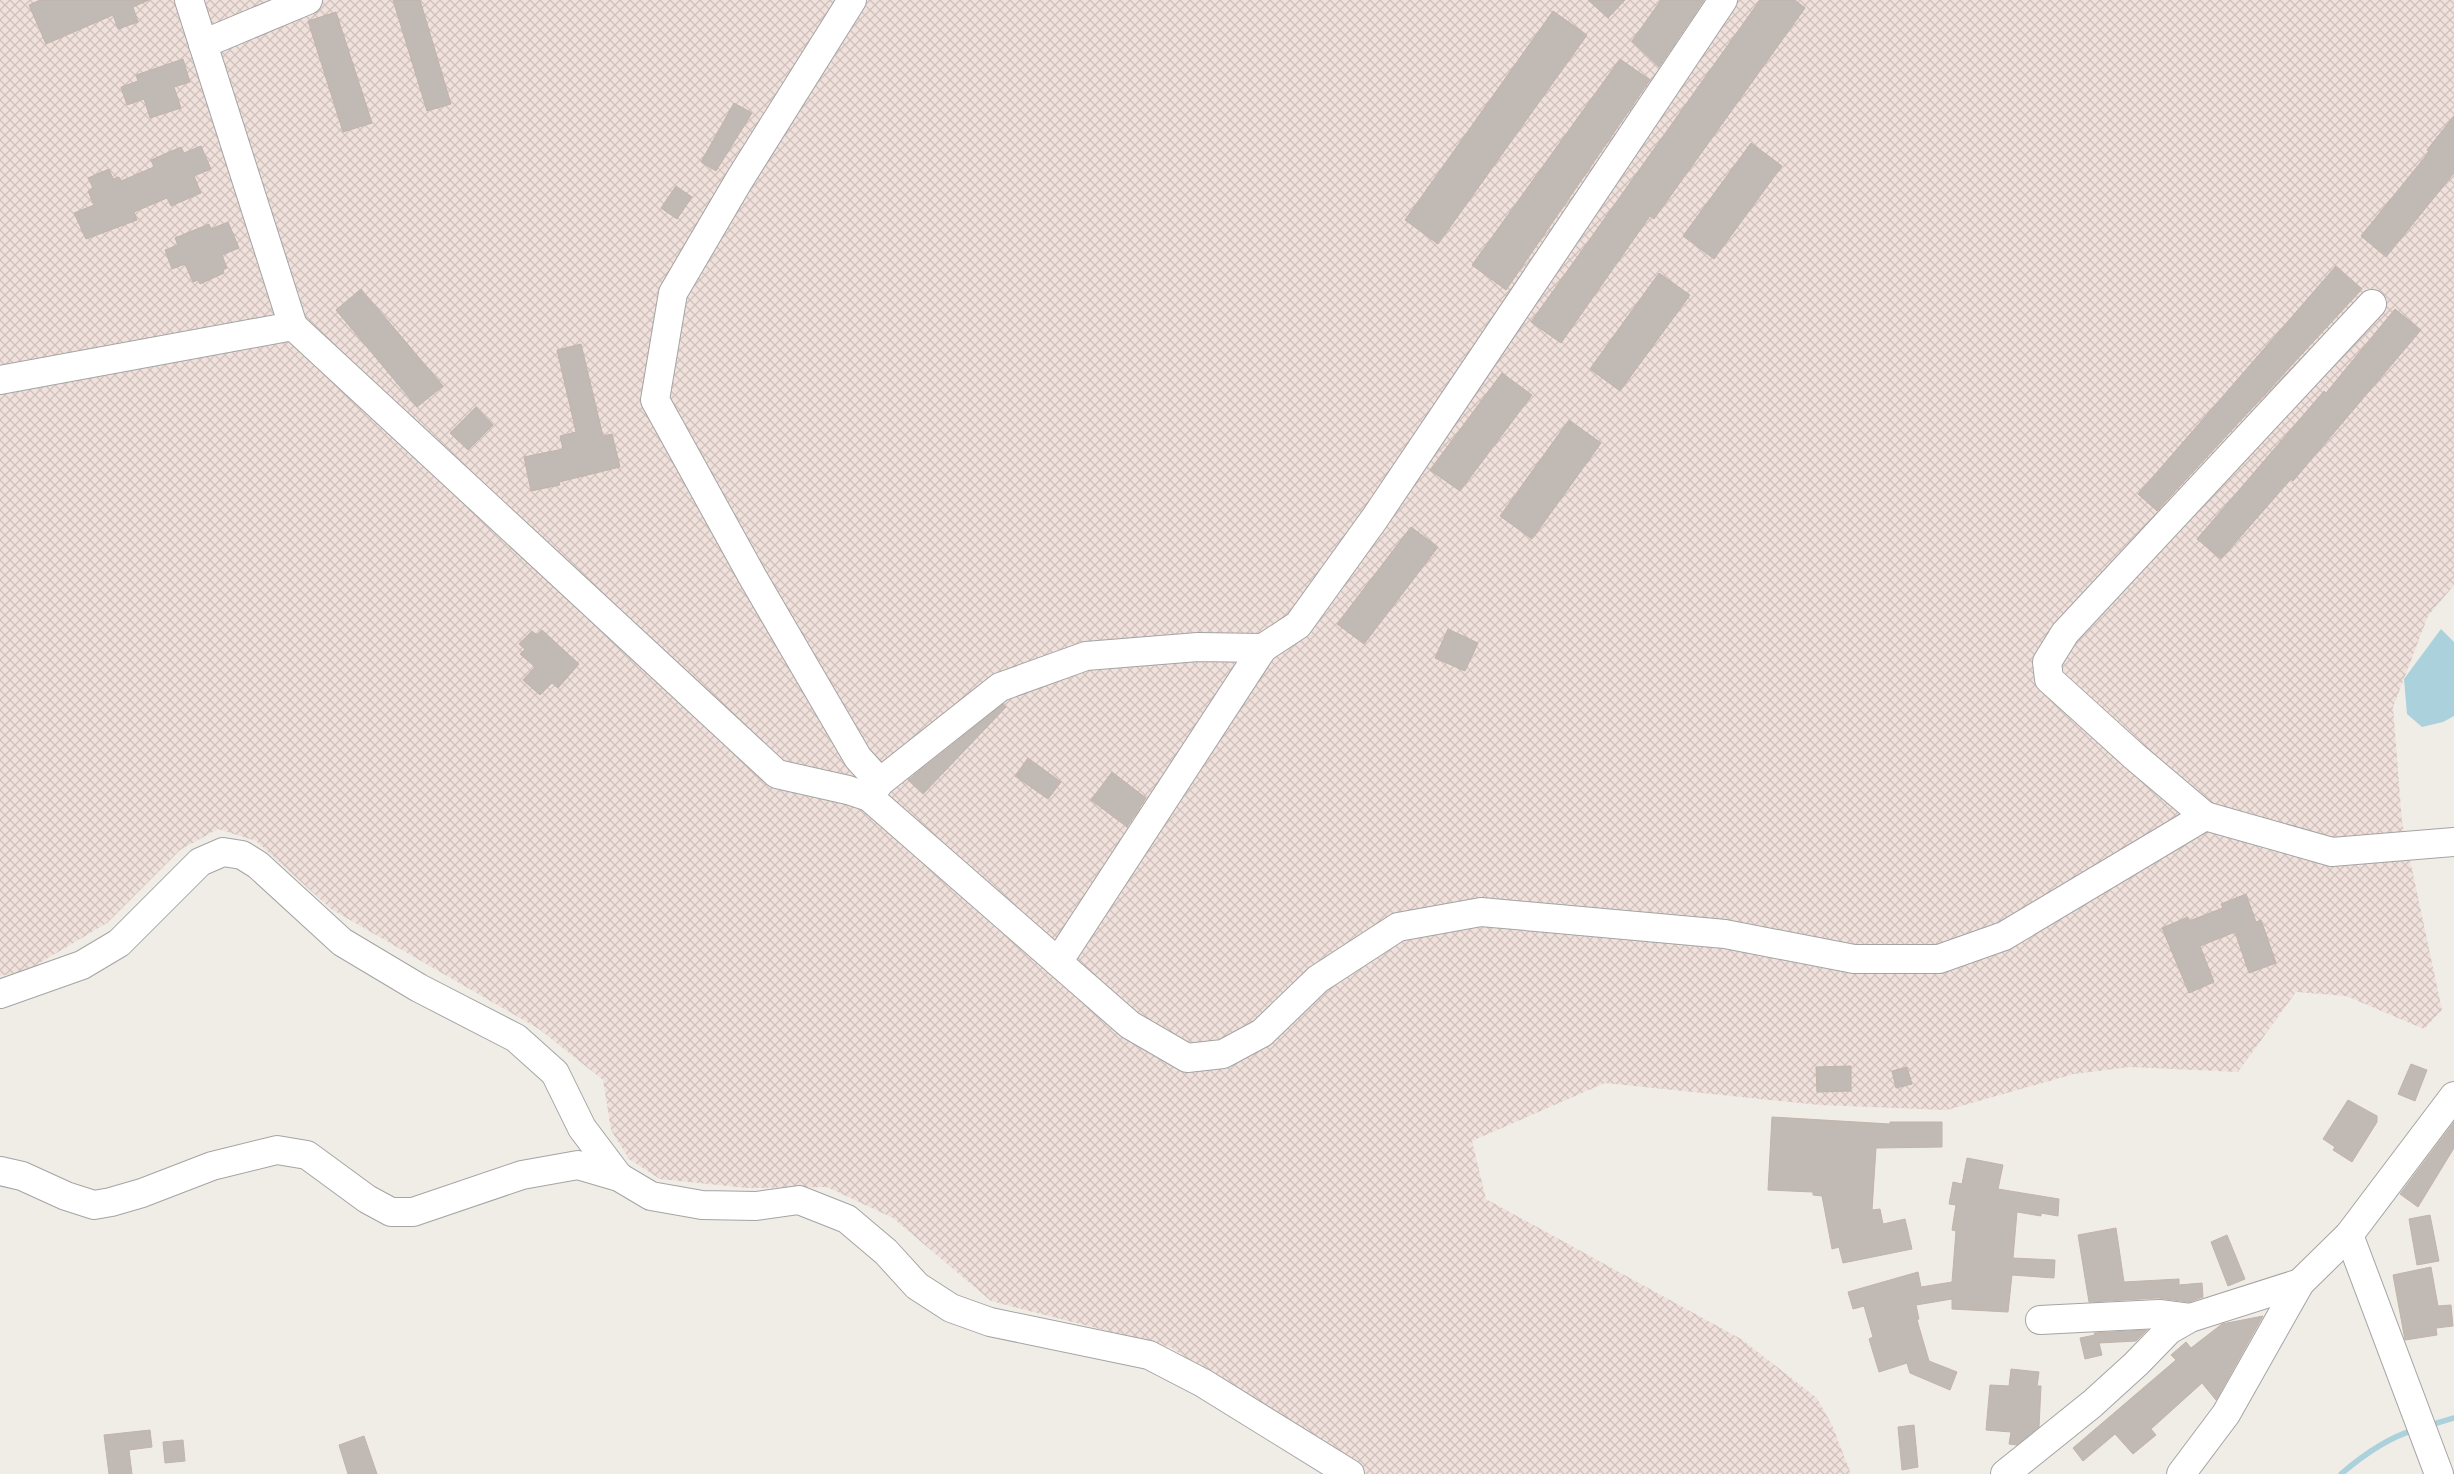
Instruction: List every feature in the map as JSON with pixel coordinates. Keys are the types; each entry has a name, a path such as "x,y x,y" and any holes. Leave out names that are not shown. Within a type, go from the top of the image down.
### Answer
{"street":[{"path":"189,0 293,326 777,774 848,790 874,790 1000,687 1086,656 1198,647 1262,648"},
{"path":"203,44 308,0"},
{"path":"852,0 738,182 673,293 655,400 752,576 858,758 874,790 1058,962 1130,1025 1188,1058 1223,1054 1262,1033 1318,979 1398,927 1481,912 1726,934 1854,959 1939,958 2004,936 2205,816"},
{"path":"1058,962 1262,648 1298,625 1370,526 1722,0"},
{"path":"2372,304 2065,632 2046,662 2048,679 2205,816 2332,852 2454,842"},
{"path":"0,380 293,326"},
{"path":"0,994 82,965 119,943 200,862 223,852 242,854 258,865 342,942 419,988 516,1038 555,1073 582,1128 619,1177"},
{"path":"2182,1474 2226,1414 2300,1283 2349,1236 2454,1096"},
{"path":"0,1171 22,1176 66,1196 94,1205 111,1202 142,1192 212,1166 277,1150 307,1155 330,1170 367,1199 391,1212 413,1212 522,1174 578,1165 619,1177 650,1196 702,1205 756,1206 800,1200 847,1219 886,1252 917,1286 950,1308 990,1322 1149,1355 1203,1383 1350,1474"},
{"path":"2349,1236 2439,1474"},
{"path":"2005,1474 2092,1404 2136,1364 2169,1330 2190,1318 2300,1283"},
{"path":"2040,1320 2159,1314 2190,1318"}],"shaded area":[{"path":"0,0 2454,0 2454,585 2428,616 2393,707 2402,822 2442,1010 2424,1029 2346,996 2296,992 2238,1072 2130,1067 2074,1074 1947,1110 1820,1105 1605,1083 1472,1141 1486,1199 1741,1339 1817,1398 1832,1425 1851,1474 1363,1474 1170,1347 991,1301 893,1218 827,1187 748,1188 660,1179 629,1159 611,1130 603,1080 539,1029 331,909 256,841 218,829 180,850 107,923 26,971 0,976"}],"water":[{"path":"2441,629 2454,642 2454,716 2443,722 2422,727 2407,714 2404,679"}],"building":[{"path":"40,0 149,0 133,7 138,22 118,29 113,15 46,44 29,5"},
{"path":"393,0 420,0 451,104 427,111"},
{"path":"1588,0 1625,0 1608,18"},
{"path":"1661,0 1704,0 1659,67 1632,41"},
{"path":"1760,0 1795,0 1805,8 1654,219 1650,216 1561,343 1531,322"},
{"path":"1553,11 1587,35 1438,244 1405,220"},
{"path":"336,12 372,123 343,132 308,21"},
{"path":"183,59 190,82 174,87 181,108 150,118 144,99 127,105 121,87 138,81 136,75"},
{"path":"1620,59 1650,80 1506,290 1472,265"},
{"path":"734,103 752,113 716,171 701,162"},
{"path":"2454,116 2454,173 2386,257 2361,236 2429,152 2427,150"},
{"path":"1751,143 1782,166 1714,259 1683,236"},
{"path":"201,146 211,169 194,176 201,193 171,206 167,198 134,212 137,220 86,239 74,213 94,205 88,191 93,188 88,178 109,169 113,179 119,177 121,181 154,167 151,160 181,147 184,153"},
{"path":"676,186 692,197 677,219 661,208"},
{"path":"228,222 239,248 222,255 227,268 223,270 224,273 200,284 198,280 193,282 185,264 172,269 165,250 178,245 175,238 209,224 211,229"},
{"path":"2336,266 2362,289 2157,511 2138,494"},
{"path":"1659,273 1690,295 1620,391 1590,369"},
{"path":"361,289 443,386 417,407 336,310"},
{"path":"2395,309 2421,330 2293,481 2291,479 2221,559 2197,539 2324,391 2326,393"},
{"path":"581,344 603,436 612,434 620,467 559,482 560,485 531,491 524,457 563,449 560,436 576,432 557,350"},
{"path":"1502,373 1532,395 1460,491 1430,470"},
{"path":"476,407 493,425 468,450 450,433"},
{"path":"1569,420 1601,443 1532,539 1500,516"},
{"path":"1411,527 1438,547 1364,644 1337,624"},
{"path":"1448,629 1478,643 1465,671 1435,658"},
{"path":"542,630 579,664 558,688 552,683 540,695 523,680 535,667 520,654 525,649 519,644 532,631 537,635"},
{"path":"1003,704 1006,707 923,794 908,780"},
{"path":"1028,758 1061,782 1048,799 1015,776"},
{"path":"1112,772 1146,798 1127,827 1091,800"},
{"path":"2246,894 2256,922 2261,920 2276,963 2249,973 2235,932 2200,946 2214,982 2189,993 2162,928 2188,917 2189,921 2223,908 2221,904"},
{"path":"2411,1064 2427,1070 2415,1101 2398,1094"},
{"path":"1851,1066 1851,1091 1817,1092 1816,1067"},
{"path":"1907,1067 1912,1084 1896,1088 1892,1071"},
{"path":"2348,1100 2377,1116 2377,1122 2352,1162 2333,1150 2335,1147 2323,1139"},
{"path":"1772,1117 1890,1124 1890,1122 1942,1122 1942,1147 1876,1148 1872,1210 1880,1209 1883,1224 1905,1219 1912,1249 1843,1263 1839,1247 1832,1249 1822,1196 1813,1195 1813,1192 1768,1190"},
{"path":"2454,1122 2454,1148 2418,1207 2400,1194"},
{"path":"1967,1158 2003,1165 1998,1189 2059,1199 2058,1216 2041,1213 2041,1216 2017,1212 2013,1258 2055,1260 2054,1278 2012,1275 2008,1312 1952,1309 1952,1299 1916,1305 1919,1319 1917,1320 1929,1361 1957,1372 1950,1390 1910,1373 1907,1363 1879,1372 1869,1339 1873,1337 1864,1306 1853,1309 1848,1292 1918,1272 1921,1287 1952,1282 1956,1231 1952,1230 1956,1205 1949,1204 1953,1182 1962,1184"},
{"path":"2430,1215 2439,1261 2417,1265 2409,1219"},
{"path":"2116,1228 2124,1282 2179,1279 2179,1285 2202,1283 2203,1297 2189,1302 2158,1298 2089,1302 2078,1235"},
{"path":"2227,1235 2245,1279 2228,1286 2211,1242"},
{"path":"2431,1267 2438,1306 2451,1305 2453,1326 2436,1328 2437,1335 2405,1340 2393,1275"},
{"path":"2263,1316 2216,1400 2202,1383 2151,1429 2156,1435 2133,1454 2115,1434 2083,1461 2073,1448 2176,1360 2171,1355 2186,1342 2191,1348 2222,1324"},
{"path":"2147,1330 2136,1341 2099,1343 2102,1355 2085,1359 2080,1338 2095,1335 2094,1333"},
{"path":"2011,1369 2039,1372 2037,1386 2041,1386 2039,1427 2017,1445 2009,1444 2011,1432 1986,1430 1990,1385 2009,1386"},
{"path":"1914,1425 1918,1467 1902,1470 1898,1427"},
{"path":"150,1430 152,1447 129,1450 132,1474 109,1474 104,1435"},
{"path":"364,1436 377,1474 348,1474 339,1445"},
{"path":"183,1440 185,1461 165,1463 163,1442"}],"waterway":[{"path":"2427,1426 2454,1418"},
{"path":"2341,1474 2375,1448 2414,1430"}]}
